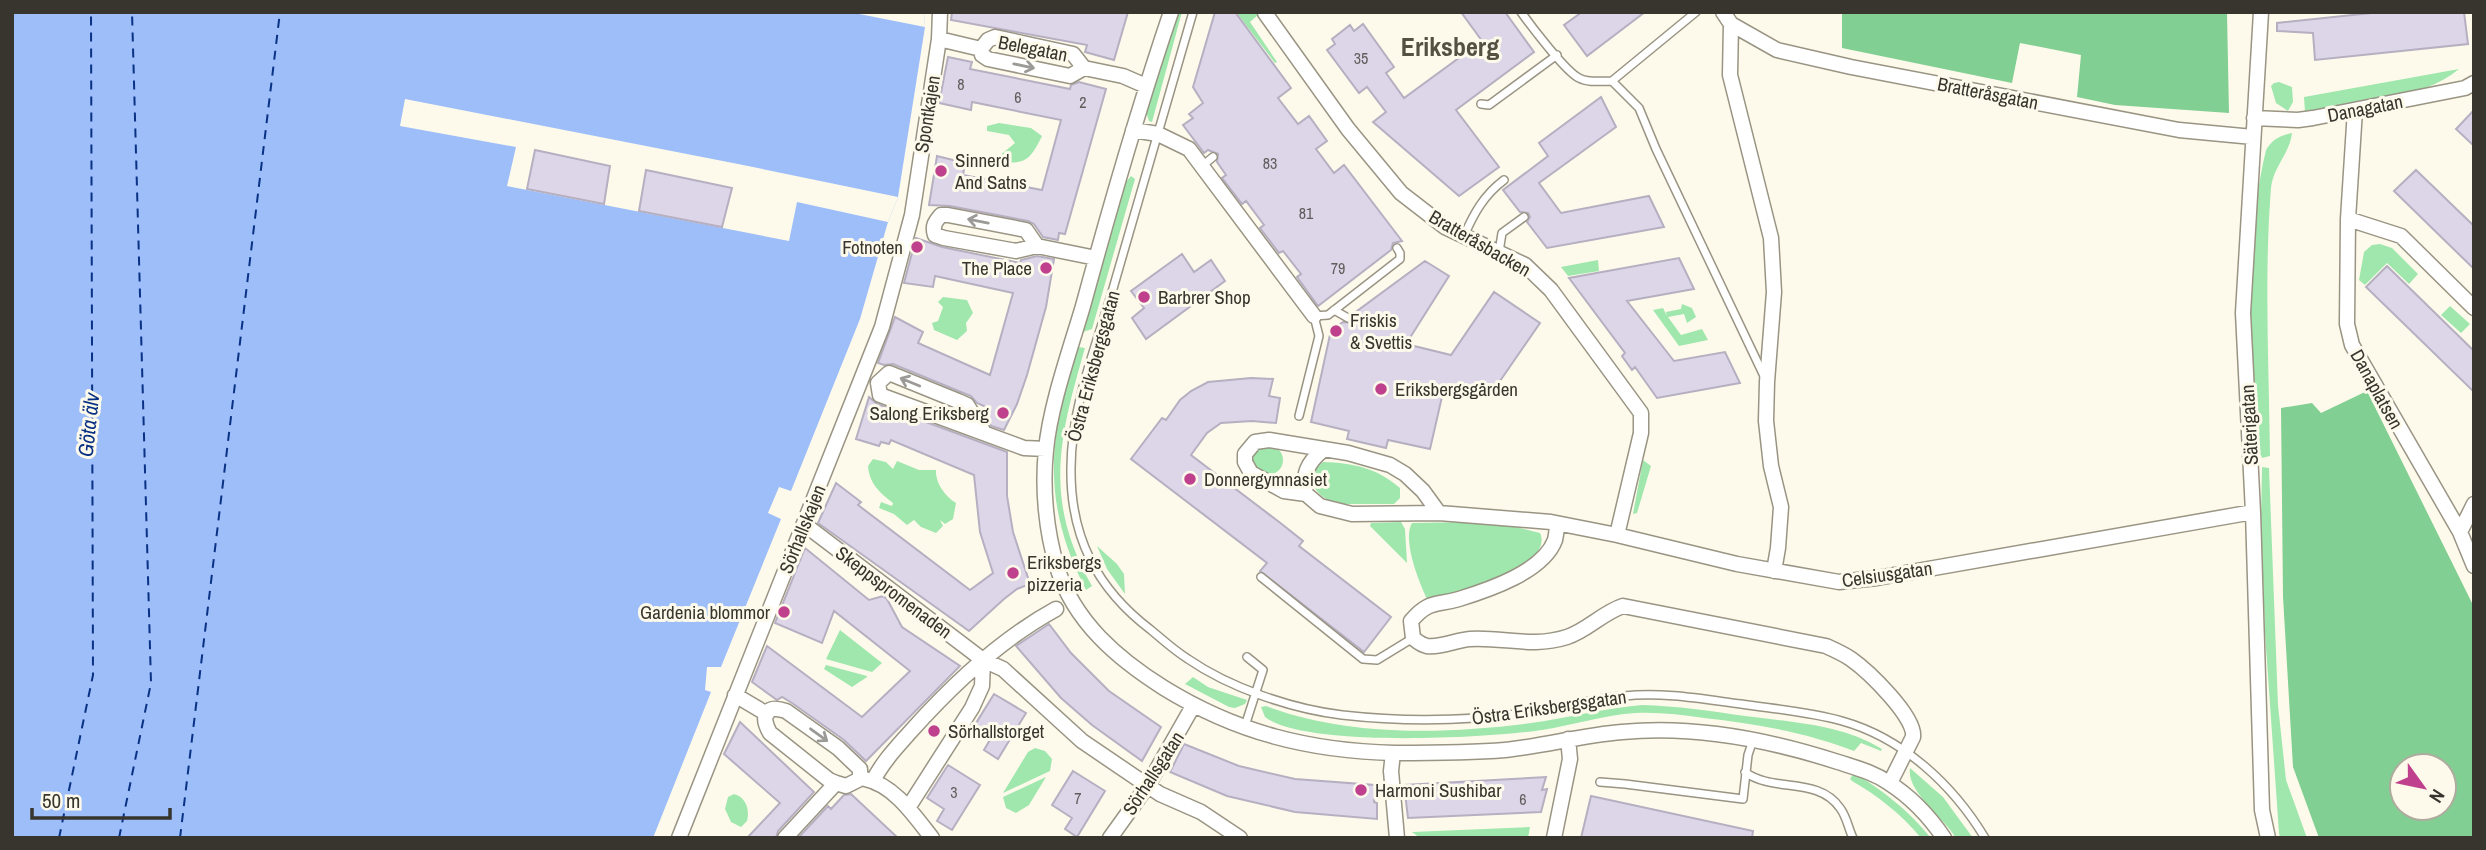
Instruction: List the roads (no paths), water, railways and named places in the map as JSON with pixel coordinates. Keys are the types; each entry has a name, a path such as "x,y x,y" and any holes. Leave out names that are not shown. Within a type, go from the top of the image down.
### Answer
{"street":[{"name":"Spontkajen","path":"912,215 939,39 940,12"},
{"name":"Östra Eriksbergsgatan","path":"1171,12 1146,86 1096,258 1046,449 1046,497 1051,541 1058,570 1074,603 1109,648 1129,666 1193,706 1244,729 1314,747 1392,753 1506,750 1624,732 1682,731 1753,739 1873,773 1891,783 1929,817 1944,838"},
{"name":"Säterigatan","path":"2261,12 2243,313 2253,512 2262,810 2268,838"},
{"name":"Bratteråsbacken","path":"1265,13 1348,129 1401,193 1446,227 1525,265 1551,290 1640,413 1642,433 1617,535"},
{"name":"Bratteråsgatan","path":"1727,18 1777,50 1851,67 2179,130 2253,137"},
{"name":"Bratteråsgatan","path":"1727,18 1730,75 1771,238 1774,292 1766,421 1771,466 1781,507 1774,571"},
{"name":"Belegatan","path":"981,50 988,40 995,37 1073,54 1084,68 1123,76 1146,86"},
{"name":"Belegatan","path":"939,39 981,50"},
{"name":"Belegatan","path":"981,50 982,55 988,58 1070,76 1084,68"},
{"name":"Danagatan","path":"2254,118 2298,120 2465,88 2474,83"},
{"name":"Danaplatsen","path":"2355,110 2348,219 2347,324 2352,345 2460,531 2474,566"},
{"path":"1133,130 1158,134 1189,149 1207,162 1314,316"},
{"path":"912,215 935,222"},
{"name":"Sörhallskajen","path":"679,838 882,327 912,215"},
{"path":"1037,246 1026,230 948,215 941,215 933,229 935,235 944,238 1016,251 1037,246 1096,258"},
{"path":"2348,219 2401,236 2474,308"},
{"path":"878,383 889,373 967,405 984,432"},
{"path":"863,376 878,383"},
{"path":"878,383 880,395 1024,448 1046,449"},
{"name":"Celsiusgatan","path":"1439,513 1423,491 1405,474 1390,465 1349,453 1269,440 1255,442 1245,454 1246,467 1259,479 1284,491 1306,494 1320,506 1352,514 1439,513 1558,524 1617,535 1737,564 1839,582 2000,557 2253,512"},
{"path":"1306,494 1306,470 1313,458 1323,450"},
{"path":"2460,531 2474,504"},
{"name":"Skeppspromenaden","path":"804,524 984,660 1003,669 1082,741 1167,798 1201,812 1240,838"},
{"path":"1558,524 1555,541 1547,552 1520,574 1494,588 1422,608 1411,621 1413,638 1422,645 1430,646 1487,638 1543,644 1585,630 1612,610 1623,606 1810,641 1851,659 1868,673 1905,715 1914,732 1891,783"},
{"path":"932,838 893,793 866,780 853,761 786,711 777,708 767,714 764,723 771,733 829,780 846,786 866,780 929,712 984,660 1027,625 1056,609"},
{"path":"908,808 972,708 982,686 984,660"},
{"path":"735,695 767,714"},
{"name":"Sörhallsgatan","path":"1111,838 1148,785 1193,706"},
{"name":"Östra Eriksbergsgatan","path":"1554,838 1570,759 1568,739"},
{"path":"1392,753 1397,838"},
{"path":"785,838 836,783"}],"lane":[{"name":"Östra Eriksbergsgatan","path":"1193,12 1076,420 1071,453 1073,505 1083,542 1096,570 1121,606 1188,660 1220,678 1299,707 1340,715 1436,719 1528,713 1618,696 1651,695 1684,697 1842,721 1874,733 1905,752 1949,789 1971,815 1985,838"},
{"path":"1521,12 1578,78 1592,81 1612,81 1696,12"},
{"path":"1481,104 1489,105 1557,55"},
{"name":"Bratteråsgatan","path":"1612,81 1639,108 1767,382"},
{"path":"1464,236 1480,203 1504,180"},
{"path":"1498,252 1502,233 1524,217"},
{"path":"1299,416 1319,336 1314,316 1328,315 1400,259 1397,248"},
{"path":"1386,256 1393,264"},
{"path":"1334,310 1348,318"},
{"path":"1261,577 1363,659 1377,660 1413,638"},
{"path":"1244,729 1264,670 1247,657"},
{"path":"1600,782 1743,799 1745,772 1753,739"},
{"path":"1745,772 1755,779 1823,792 1839,806 1853,838"}],"water":[{"name":"Göta älv","path":"12,12 924,12 925,27 898,197 888,222 860,319 791,491 779,487 768,513 781,519 721,667 707,667 705,690 711,692 653,838 12,838"}],"place":[{"name":"Sinnerd And Satns","path":"941,171"},
{"name":"Fotnoten","path":"917,247"},
{"name":"The Place","path":"1046,268"},
{"name":"Barbrer Shop","path":"1144,297"},
{"name":"Friskis & Svettis","path":"1336,331"},
{"name":"Eriksbergsgården","path":"1381,389"},
{"name":"Salong Eriksberg","path":"1003,413"},
{"name":"Donnergymnasiet","path":"1190,479"},
{"name":"Eriksbergs pizzeria","path":"1013,573"},
{"name":"Gardenia blommor","path":"784,612"},
{"name":"Sörhallstorget","path":"934,731"},
{"name":"Harmoni Sushibar","path":"1361,790"}],"district":[{"name":"Eriksberg","path":"1450,47"}]}
